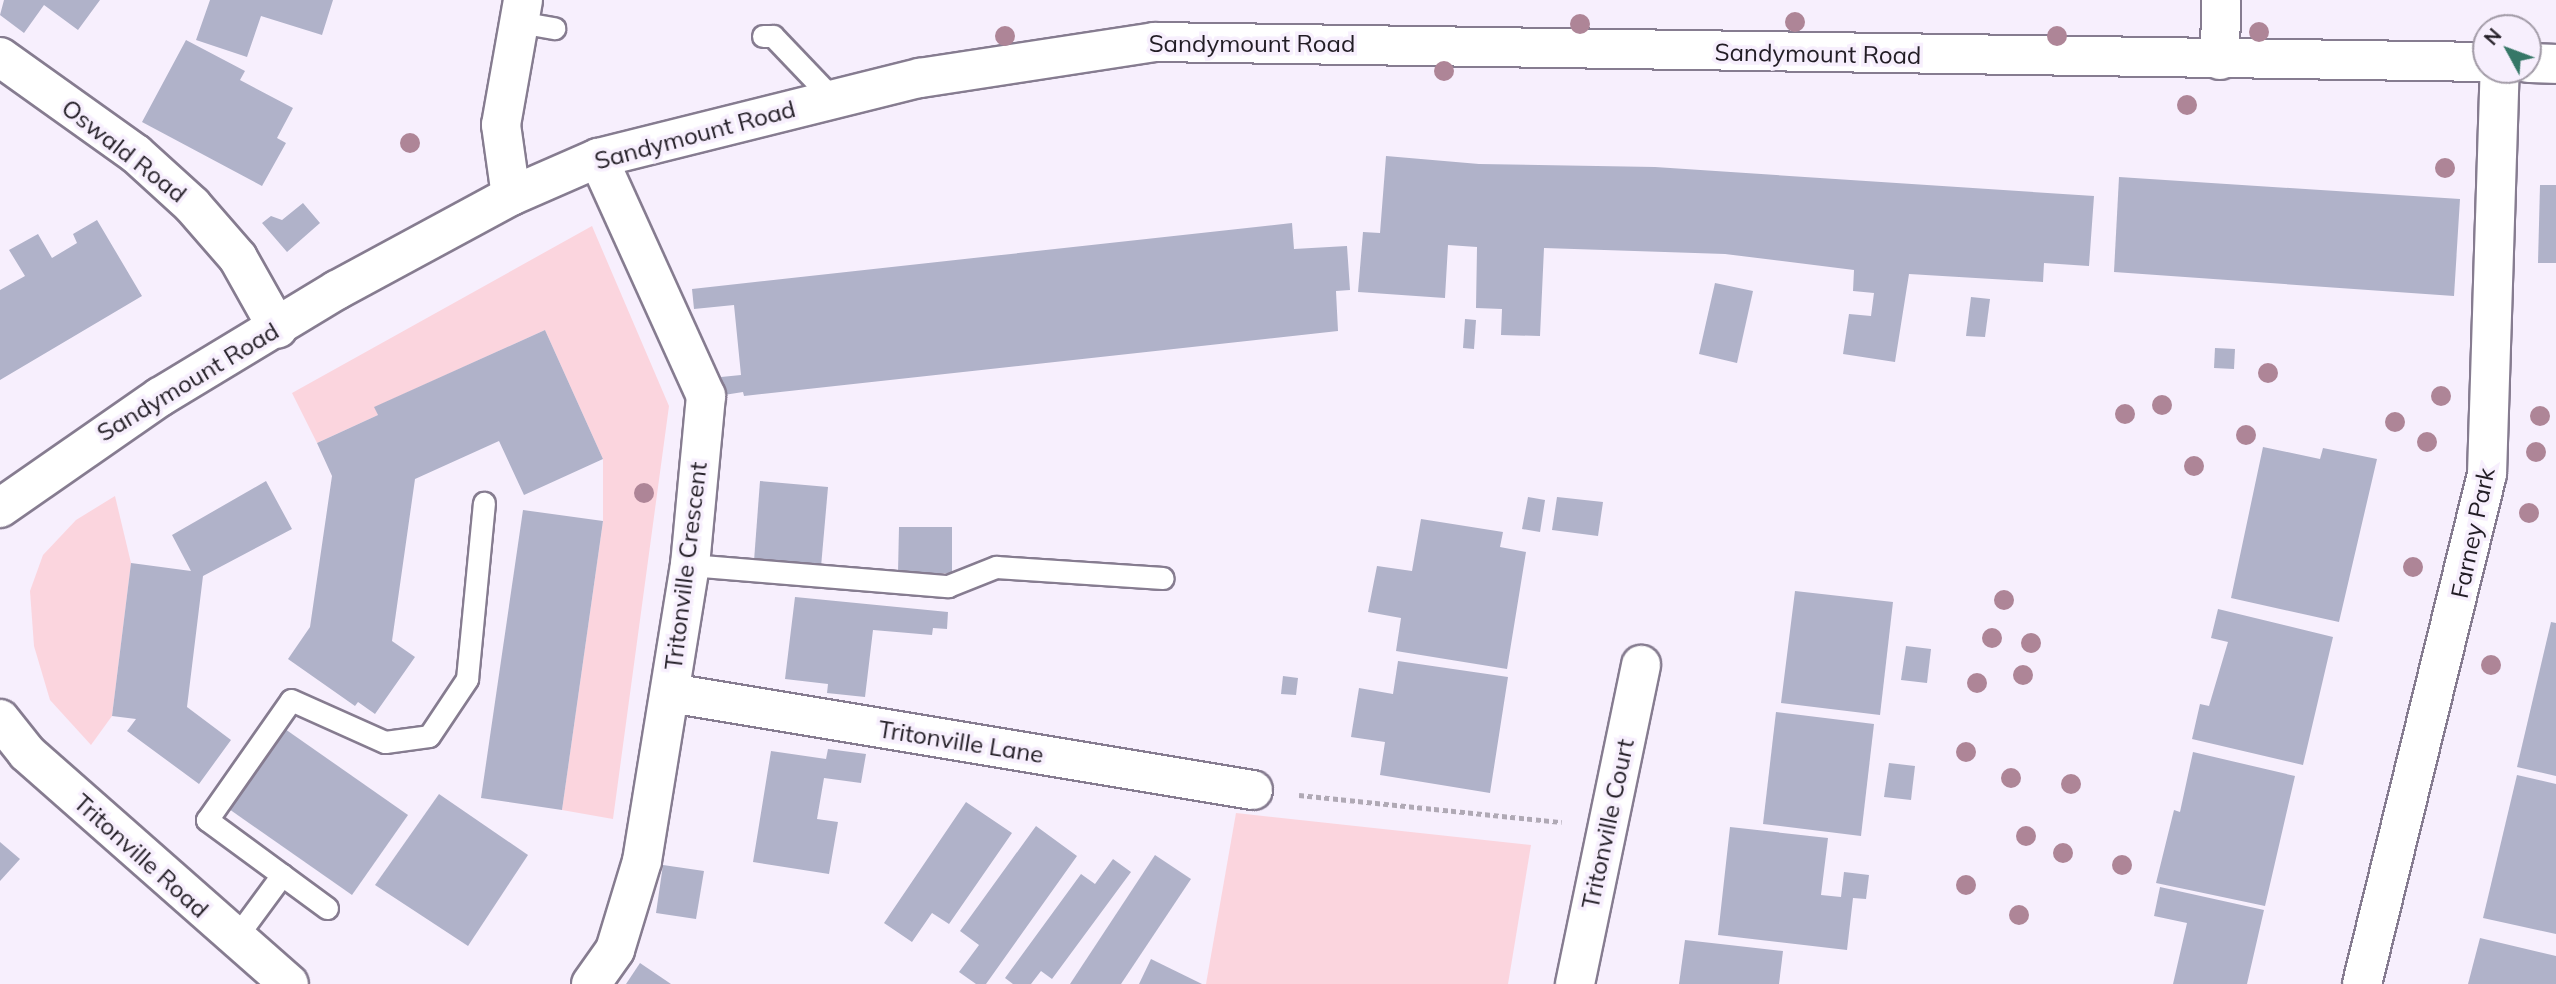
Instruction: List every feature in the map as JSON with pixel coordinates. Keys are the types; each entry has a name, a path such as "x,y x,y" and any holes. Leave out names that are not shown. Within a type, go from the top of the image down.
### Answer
{"street":[{"path":"2220,60 2221,0"},
{"path":"512,196 502,125 532,17"},
{"name":"Sandymount Road","path":"0,508 108,429 337,290 512,196 598,158 920,78 1154,42 2472,62"},
{"name":"Oswald Road","path":"0,57 136,154 192,205 238,258 278,328"},
{"name":"Farney Park","path":"2362,984 2487,474 2500,84"},
{"name":"Tritonville Crescent","path":"591,984 615,950 642,861 690,565 706,396 598,158"},
{"name":"Tritonville Court","path":"1575,984 1641,665"},
{"name":"Tritonville Lane","path":"670,693 1252,790"},
{"name":"Tritonville Road","path":"0,719 27,753 234,940 289,984"}],"lane":[{"path":"762,36 773,36 833,99"},
{"path":"327,908 207,820 291,700 385,742 429,736 467,679 484,503"},
{"path":"690,565 948,586 996,567 1163,578"},
{"path":"234,940 282,875"}],"path":[{"path":"1252,790 1607,827"}],"shaded area":[{"path":"592,226 669,406 613,819 562,810 603,521 603,459 545,330 375,407 378,415 317,443 292,393"},
{"path":"115,496 131,563 112,716 91,745 50,700 34,646 30,591 43,555 76,520"},
{"path":"1236,813 1531,845 1508,984 1206,984"}],"building":[{"path":"4,0 100,0 78,30 44,5 24,33 0,15"},
{"path":"210,0 333,0 322,35 261,16 247,57 196,40"},
{"path":"186,40 245,71 240,80 293,108 277,138 286,143 262,186 142,122"},
{"path":"1386,156 1479,164 1655,167 2094,196 2089,266 2044,263 2043,282 1909,274 1895,362 1843,354 1849,314 1871,316 1874,293 1853,291 1854,270 1725,254 1544,248 1540,336 1501,335 1502,309 1476,308 1477,247 1448,245 1445,298 1358,292 1363,232 1380,233"},
{"path":"2119,177 2460,199 2454,296 2114,272"},
{"path":"2540,185 2556,185 2556,263 2538,263"},
{"path":"303,203 320,223 287,252 262,223 271,216 282,220"},
{"path":"97,220 142,296 0,380 0,290 25,276 9,250 38,234 52,258 77,243 73,234"},
{"path":"1292,223 1294,249 1347,246 1350,290 1336,291 1338,331 744,396 743,392 724,395 721,377 741,375 734,305 694,309 692,289"},
{"path":"1715,283 1753,291 1737,363 1699,354"},
{"path":"1971,297 1990,299 1985,337 1966,336"},
{"path":"1465,319 1476,320 1474,349 1463,348"},
{"path":"545,330 603,459 524,495 499,441 415,479 392,641 415,657 375,714 358,702 355,706 288,659 310,627 332,476 317,443 378,415 374,407"},
{"path":"2215,348 2235,349 2234,369 2214,368"},
{"path":"2263,447 2320,459 2323,448 2377,459 2339,622 2231,598"},
{"path":"266,481 292,529 203,576 187,707 231,740 199,784 127,731 136,719 112,716 131,563 191,571 172,535"},
{"path":"760,481 828,487 821,567 754,561"},
{"path":"1528,497 1545,500 1540,532 1522,529"},
{"path":"1557,497 1603,502 1598,536 1552,530"},
{"path":"523,510 603,521 562,810 481,798"},
{"path":"1421,519 1503,532 1500,547 1526,552 1507,669 1396,651 1401,618 1368,612 1377,566 1412,571"},
{"path":"899,527 952,527 952,573 898,573"},
{"path":"1795,591 1893,602 1880,715 1781,703"},
{"path":"795,597 948,612 947,629 933,628 932,635 873,630 865,697 827,693 828,684 785,679"},
{"path":"2218,609 2333,637 2303,765 2192,739 2200,704 2209,706 2228,642 2211,638"},
{"path":"2551,622 2556,623 2556,776 2517,767"},
{"path":"1906,646 1931,649 1927,683 1901,680"},
{"path":"1398,661 1508,677 1490,793 1380,775 1385,742 1351,737 1359,688 1393,694"},
{"path":"1283,676 1298,678 1296,695 1281,694"},
{"path":"1776,712 1874,724 1861,836 1763,824"},
{"path":"285,729 408,815 352,895 229,809"},
{"path":"828,749 866,754 861,783 824,778 817,819 838,822 829,874 753,862 771,751 826,759"},
{"path":"2193,752 2295,776 2265,906 2156,883 2174,810 2180,812"},
{"path":"1889,763 1915,766 1911,800 1884,797"},
{"path":"2517,775 2556,784 2556,934 2483,918"},
{"path":"439,794 528,855 468,946 375,885"},
{"path":"966,802 1012,833 949,924 932,913 912,942 884,923"},
{"path":"1036,826 1077,856 986,984 976,984 959,972 979,945 960,931"},
{"path":"1730,827 1828,838 1821,895 1841,897 1844,872 1869,875 1866,899 1853,898 1847,950 1718,935"},
{"path":"0,842 20,859 0,881"},
{"path":"1155,855 1191,879 1121,984 1070,984"},
{"path":"1113,859 1131,872 1052,979 1041,971 1031,984 1013,984 1005,978 1081,874 1095,884"},
{"path":"663,865 704,871 696,919 656,913"},
{"path":"2160,887 2264,910 2247,984 2173,984 2187,923 2154,916"},
{"path":"2480,938 2556,956 2556,984 2468,984"},
{"path":"1685,940 1783,951 1779,984 1679,984"},
{"path":"1151,959 1202,984 1139,984"},
{"path":"640,963 671,984 626,984"}]}
